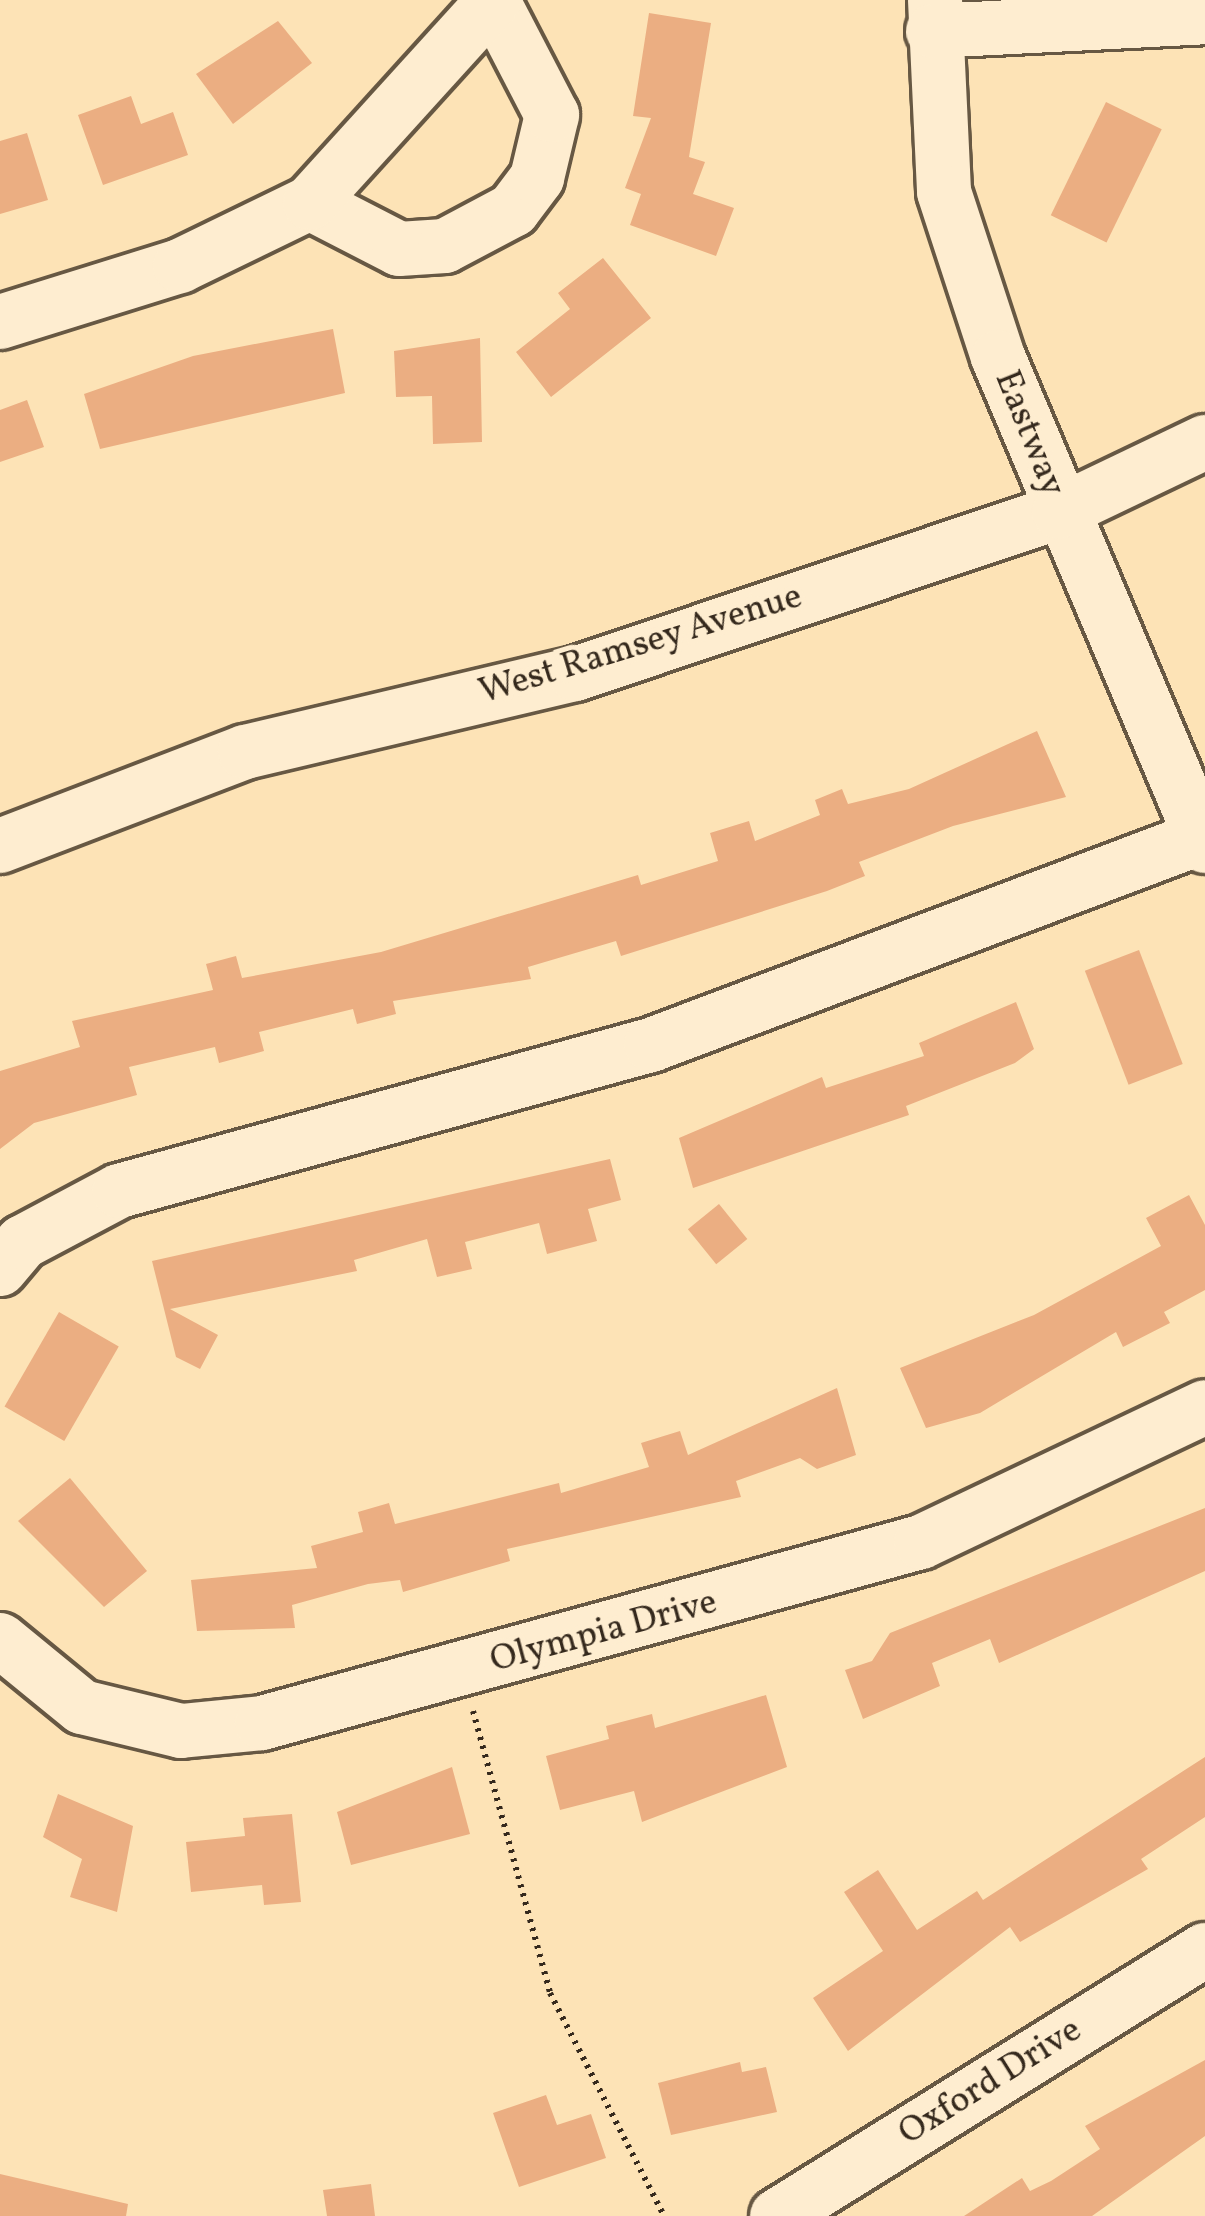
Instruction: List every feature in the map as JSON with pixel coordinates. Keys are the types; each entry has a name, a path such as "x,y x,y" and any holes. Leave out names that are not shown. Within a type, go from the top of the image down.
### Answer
{"street":[{"path":"0,322 180,266 310,203 494,0 552,115 537,178 513,210 445,247 399,249 310,203"},
{"path":"934,16 1205,17"},
{"name":"Eastway","path":"934,16 944,192 1059,512 1204,840"},
{"name":"West Ramsey Avenue","path":"0,846 245,752 575,674 1059,512 1205,442"},
{"path":"0,1269 23,1242 119,1191 651,1045 1204,840"},
{"name":"Olympia Drive","path":"0,1640 82,1707 181,1731 262,1723 921,1542 1205,1407"},
{"name":"Oxford Drive","path":"777,2216 1205,1950"}],"path":[{"path":"460,1671 550,1993 664,2216"}],"building":[{"path":"649,13 711,23 689,157 705,162 693,194 734,208 716,256 630,225 641,194 625,188 651,118 633,116"},
{"path":"278,21 312,63 233,124 196,74"},
{"path":"131,96 141,124 173,112 188,155 103,185 78,115"},
{"path":"1106,102 1162,129 1106,242 1051,215"},
{"path":"27,133 48,200 0,214 0,141"},
{"path":"603,258 651,318 551,397 516,352 570,309 558,293"},
{"path":"333,329 345,393 100,449 84,394 193,356"},
{"path":"480,338 482,442 433,444 432,396 396,397 394,351"},
{"path":"27,400 44,447 0,462 0,410"},
{"path":"1037,731 1066,797 953,826 859,862 865,876 827,891 621,956 616,941 528,967 531,979 393,1001 396,1014 357,1024 353,1009 259,1032 264,1051 219,1063 215,1047 129,1067 137,1095 34,1123 0,1149 0,1071 80,1047 72,1021 213,990 206,964 236,956 242,978 381,952 638,875 641,885 718,861 710,833 749,821 755,841 820,815 815,800 842,789 848,804 909,789"},
{"path":"1139,950 1183,1064 1129,1085 1085,971"},
{"path":"1016,1002 1034,1049 1015,1063 906,1106 909,1115 693,1188 679,1138 822,1077 826,1088 924,1056 919,1043"},
{"path":"610,1159 621,1200 588,1209 597,1241 547,1254 539,1223 465,1242 472,1269 437,1277 427,1239 354,1260 357,1271 170,1309 218,1335 200,1369 176,1357 152,1261"},
{"path":"1189,1195 1205,1225 1205,1290 1164,1312 1170,1323 1123,1347 1116,1332 980,1413 926,1428 900,1368 1034,1315 1161,1246 1146,1218"},
{"path":"719,1204 747,1239 716,1264 688,1229"},
{"path":"59,1312 119,1346 64,1441 4,1406"},
{"path":"837,1388 856,1455 817,1469 800,1458 736,1481 741,1497 507,1549 510,1561 403,1592 400,1580 292,1605 295,1628 197,1631 191,1580 317,1568 311,1546 363,1532 358,1512 389,1503 395,1524 559,1483 561,1493 649,1467 641,1443 680,1431 688,1455"},
{"path":"70,1478 147,1571 104,1607 18,1521"},
{"path":"1205,1508 1205,1571 999,1663 990,1639 932,1663 940,1686 863,1719 845,1670 872,1661 890,1633"},
{"path":"766,1695 787,1767 642,1822 634,1791 560,1810 546,1756 609,1739 606,1726 652,1714 655,1728"},
{"path":"1205,1757 1205,1817 1141,1859 1148,1869 1020,1942 1010,1927 848,2051 813,1998 883,1951 844,1892 878,1870 917,1930 977,1891 983,1900"},
{"path":"452,1767 470,1834 351,1865 337,1812"},
{"path":"58,1794 133,1826 117,1912 70,1897 82,1859 43,1837"},
{"path":"292,1814 301,1902 264,1905 262,1885 191,1892 186,1842 245,1836 243,1818"},
{"path":"1205,2060 1205,2136 1092,2216 964,2216 1022,2178 1030,2191 1051,2181 1100,2149 1085,2126"},
{"path":"740,2062 742,2072 766,2067 777,2112 671,2135 658,2083"},
{"path":"546,2095 557,2125 591,2114 606,2158 519,2187 493,2113"},
{"path":"0,2174 128,2204 126,2216 0,2216"},
{"path":"371,2184 375,2216 327,2216 323,2190"}]}
